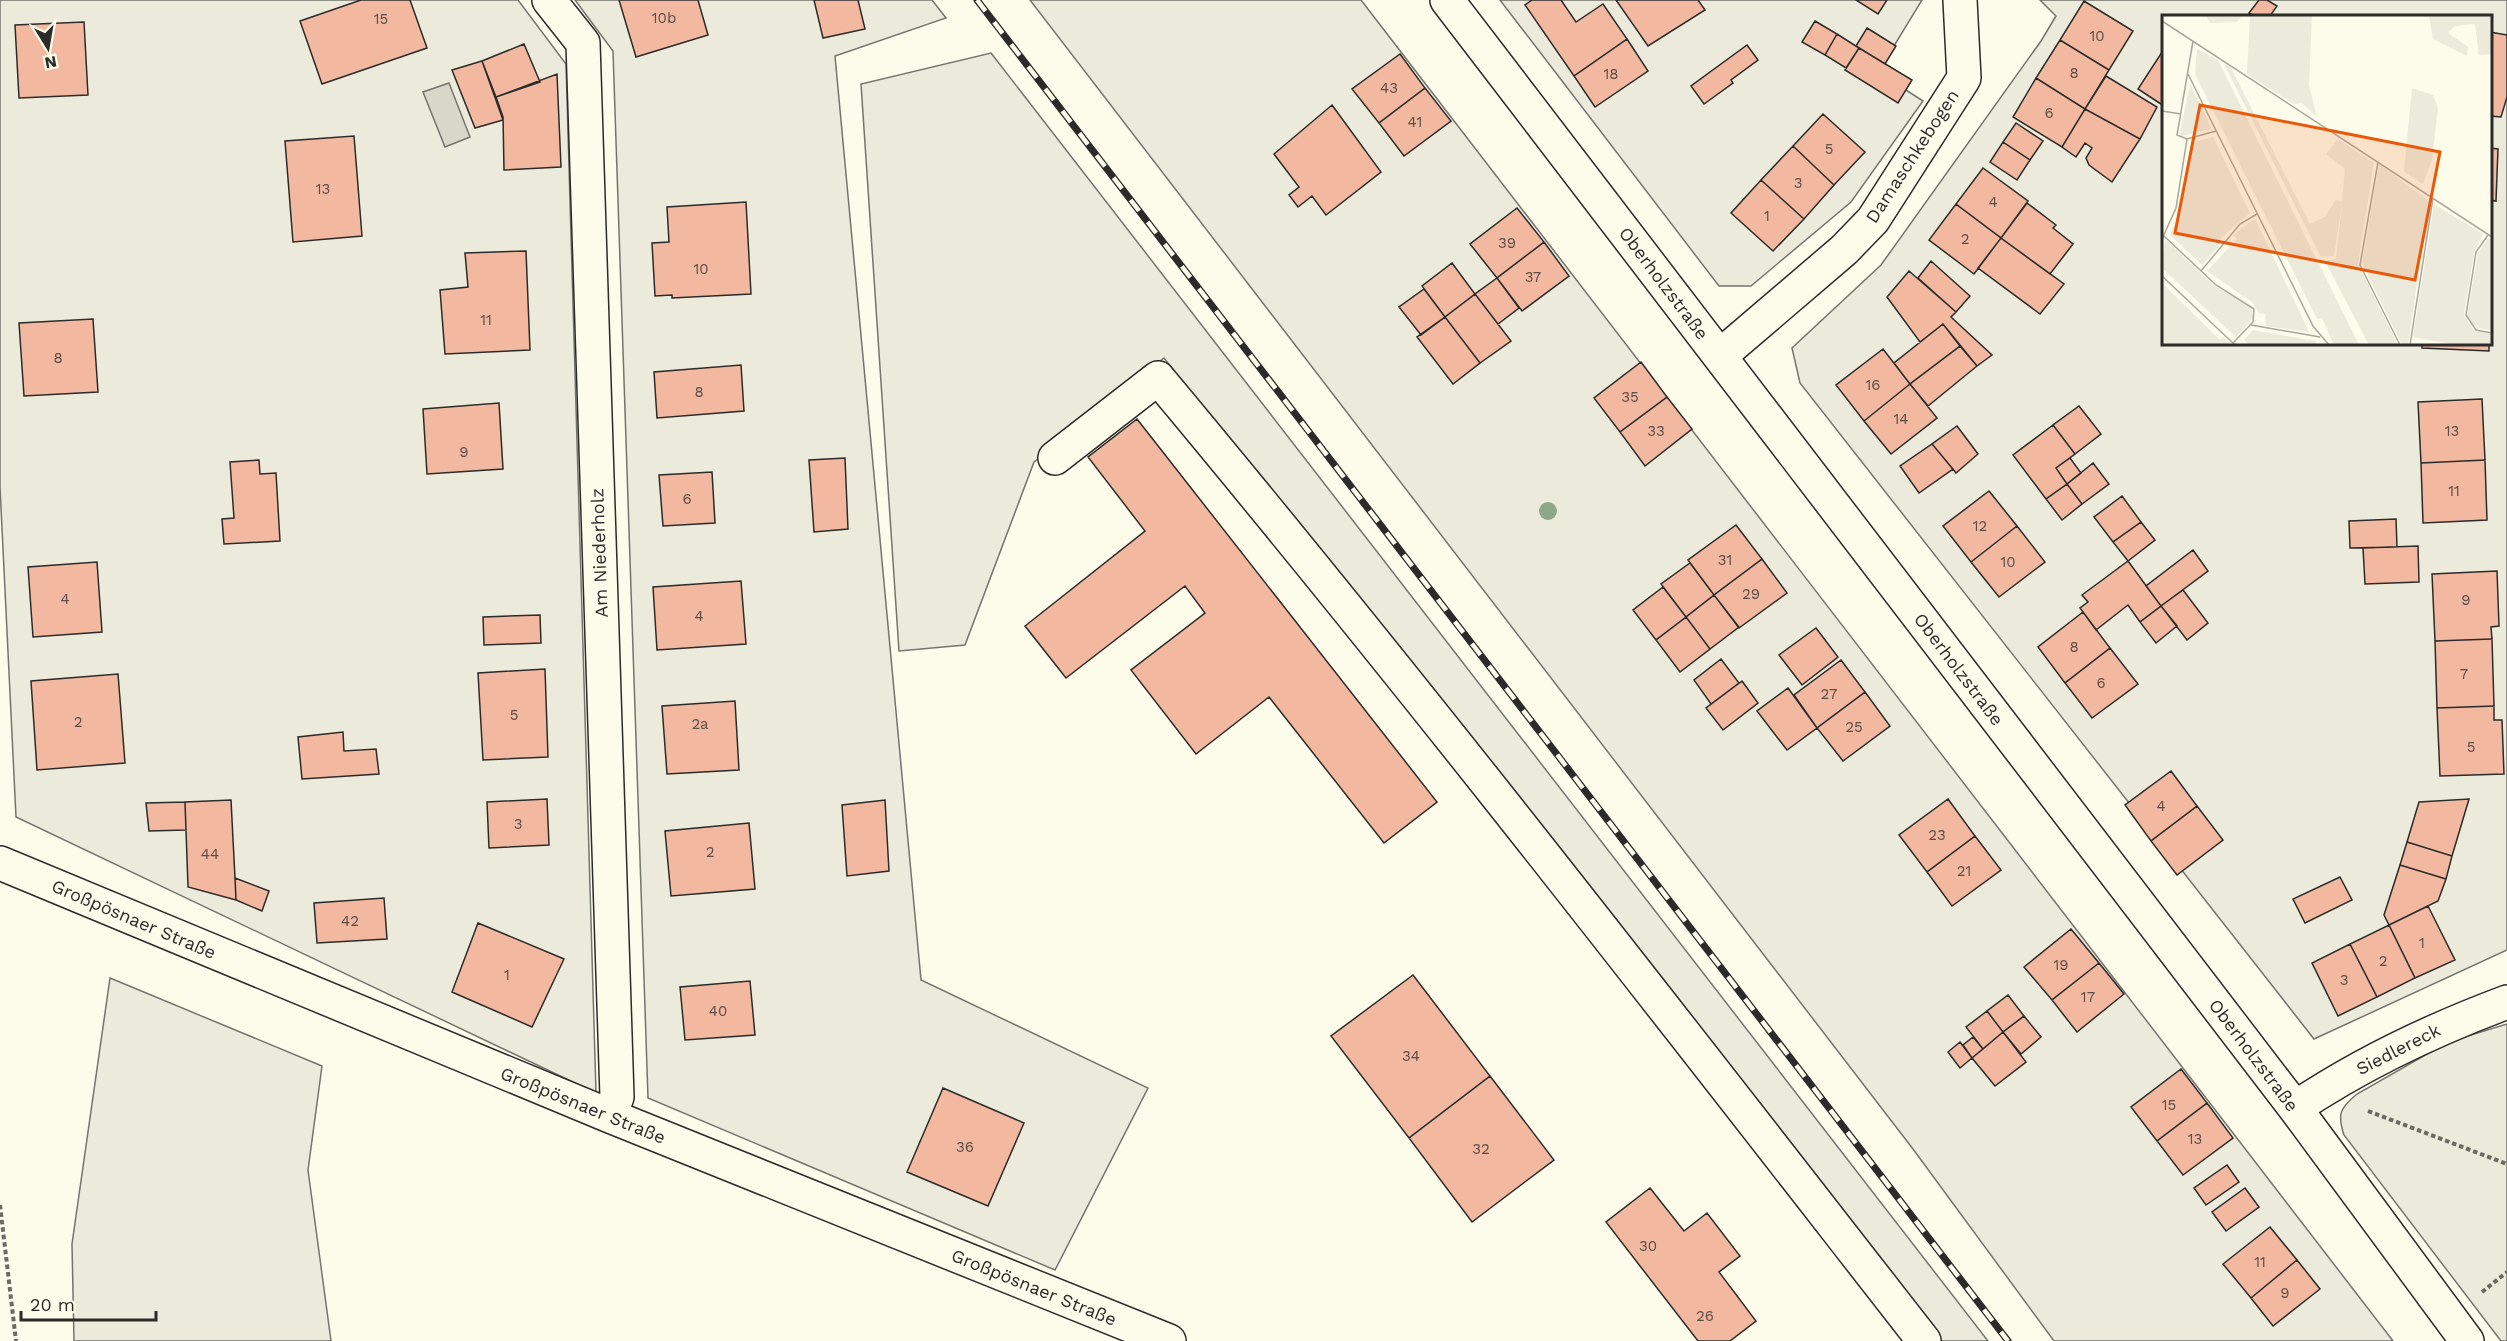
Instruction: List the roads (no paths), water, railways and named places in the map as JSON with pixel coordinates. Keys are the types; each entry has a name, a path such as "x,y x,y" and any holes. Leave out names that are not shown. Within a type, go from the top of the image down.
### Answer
{"street":[{"name":"Am Niederholz","path":"549,0 583,43 617,1097 610,1116"},
{"name":"Oberholzstraße","path":"1447,0 2295,1108 2467,1341"},
{"name":"Damaschkebogen","path":"1720,356 1844,250 1873,220 1964,78 1960,0"},
{"path":"1055,458 1158,378 1252,490 1924,1341"},
{"name":"Großpösnaer Straße","path":"0,863 610,1116 1169,1341"},
{"name":"Siedlereck","path":"2295,1108 2328,1086 2441,1026 2507,1002"}],"railway":[{"path":"977,0 2008,1341"}]}
